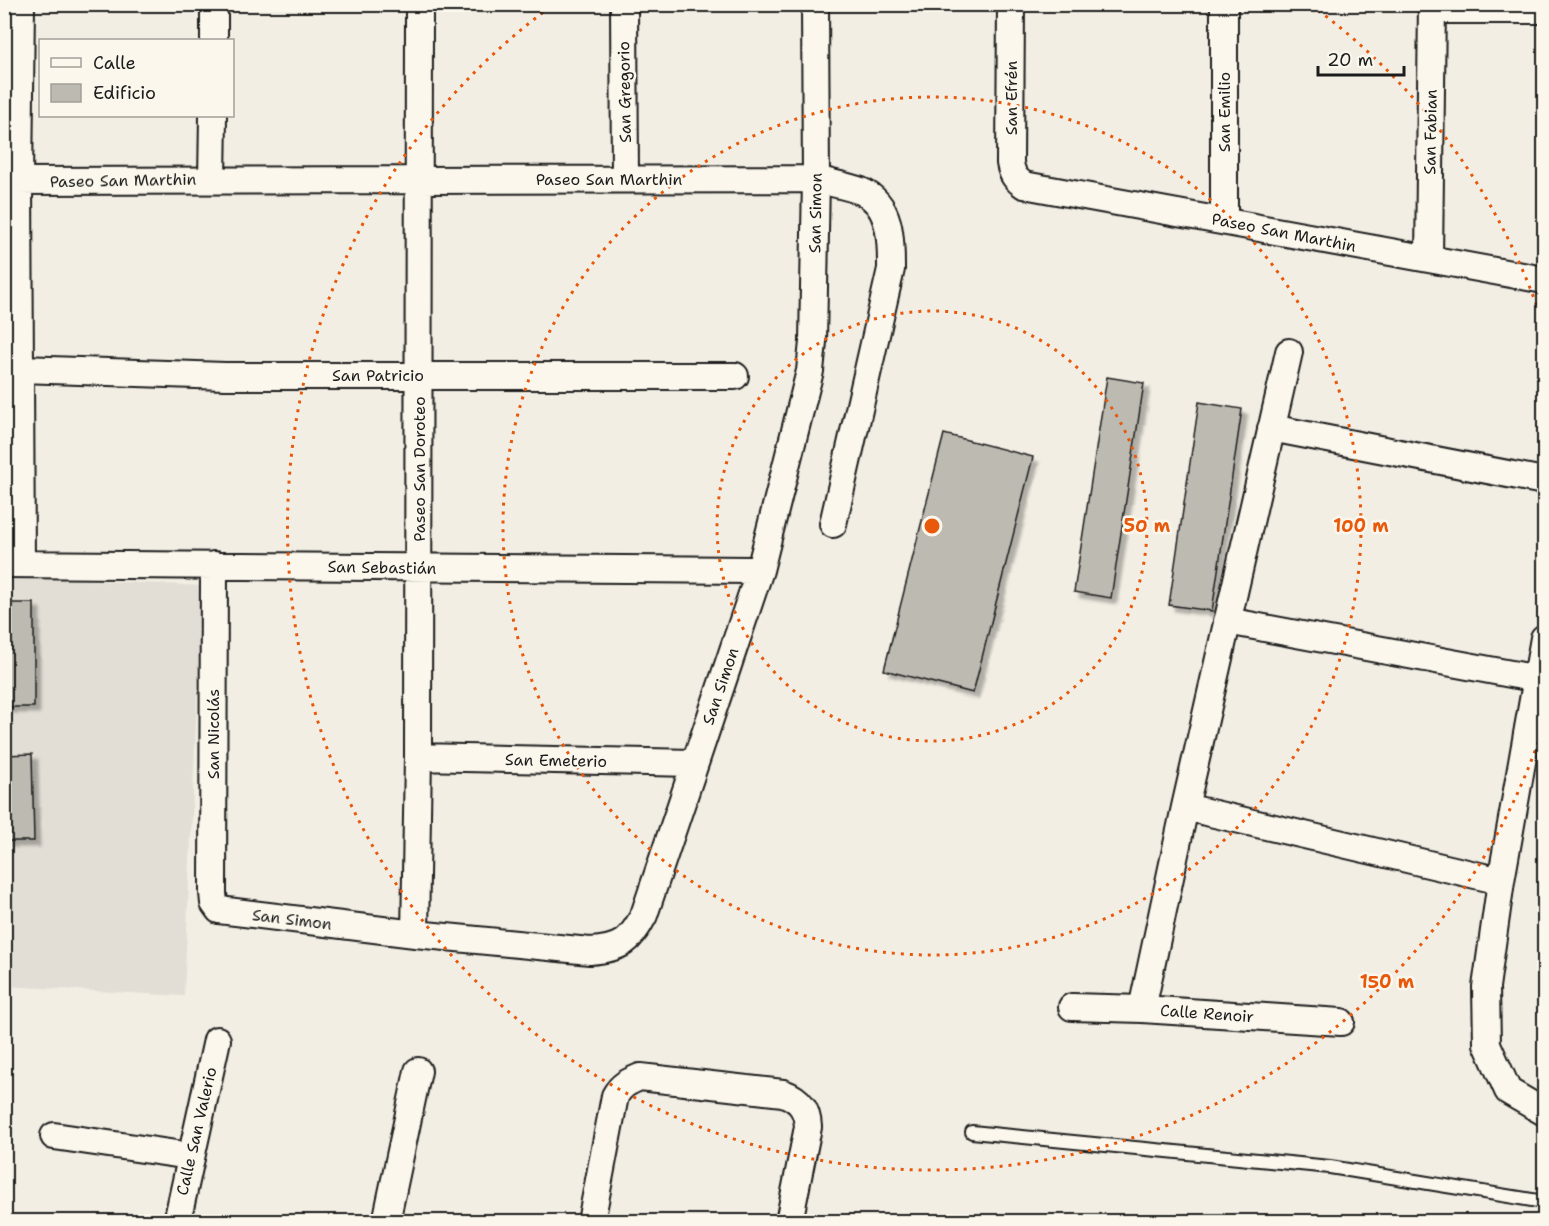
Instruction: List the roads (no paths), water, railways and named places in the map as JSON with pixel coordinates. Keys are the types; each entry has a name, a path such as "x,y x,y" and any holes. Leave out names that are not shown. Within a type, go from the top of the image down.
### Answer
{"street":[{"path":"13,564 21,369 12,182 21,4"},
{"path":"214,4 214,39"},
{"name":"Paseo San Doroteo","path":"415,934 420,375 419,4"},
{"name":"San Gregorio","path":"624,4 625,179"},
{"name":"San Simon","path":"214,903 219,910 226,912 590,951 610,950 633,936 644,915 760,570 810,371 813,342 816,178 815,4"},
{"name":"San Efrén","path":"1011,4 1010,163 1011,172 1016,180 1024,185"},
{"name":"San Emilio","path":"1224,4 1224,220"},
{"path":"1432,7 1545,10"},
{"name":"San Fabian","path":"1429,259 1432,7"},
{"path":"212,180 213,117"},
{"name":"Paseo San Marthin","path":"12,182 816,178 863,192 879,203 887,220 891,242 891,269 833,524"},
{"name":"Paseo San Marthin","path":"1024,185 1545,280"},
{"path":"1142,1009 1185,807 1289,352"},
{"name":"San Patricio","path":"21,369 225,376 735,376"},
{"path":"1271,428 1545,481"},
{"name":"San Sebastián","path":"13,564 760,570"},
{"name":"San Nicolás","path":"214,565 214,903"},
{"path":"1227,621 1538,679"},
{"path":"1545,638 1502,881 1486,987 1487,1044 1508,1091 1545,1112"},
{"name":"San Emeterio","path":"418,757 694,764"},
{"path":"1185,807 1502,881"},
{"name":"Calle Renoir","path":"1072,1007 1142,1009 1341,1022"},
{"name":"Calle San Valerio","path":"177,1221 217,1040"},
{"path":"386,1221 418,1071"},
{"path":"591,1221 615,1096 620,1088 640,1077 783,1093 799,1100 807,1117 808,1126 789,1221"},
{"path":"54,1137 190,1156"}],"lane":[{"path":"972,1132 1330,1167 1545,1202"}]}
